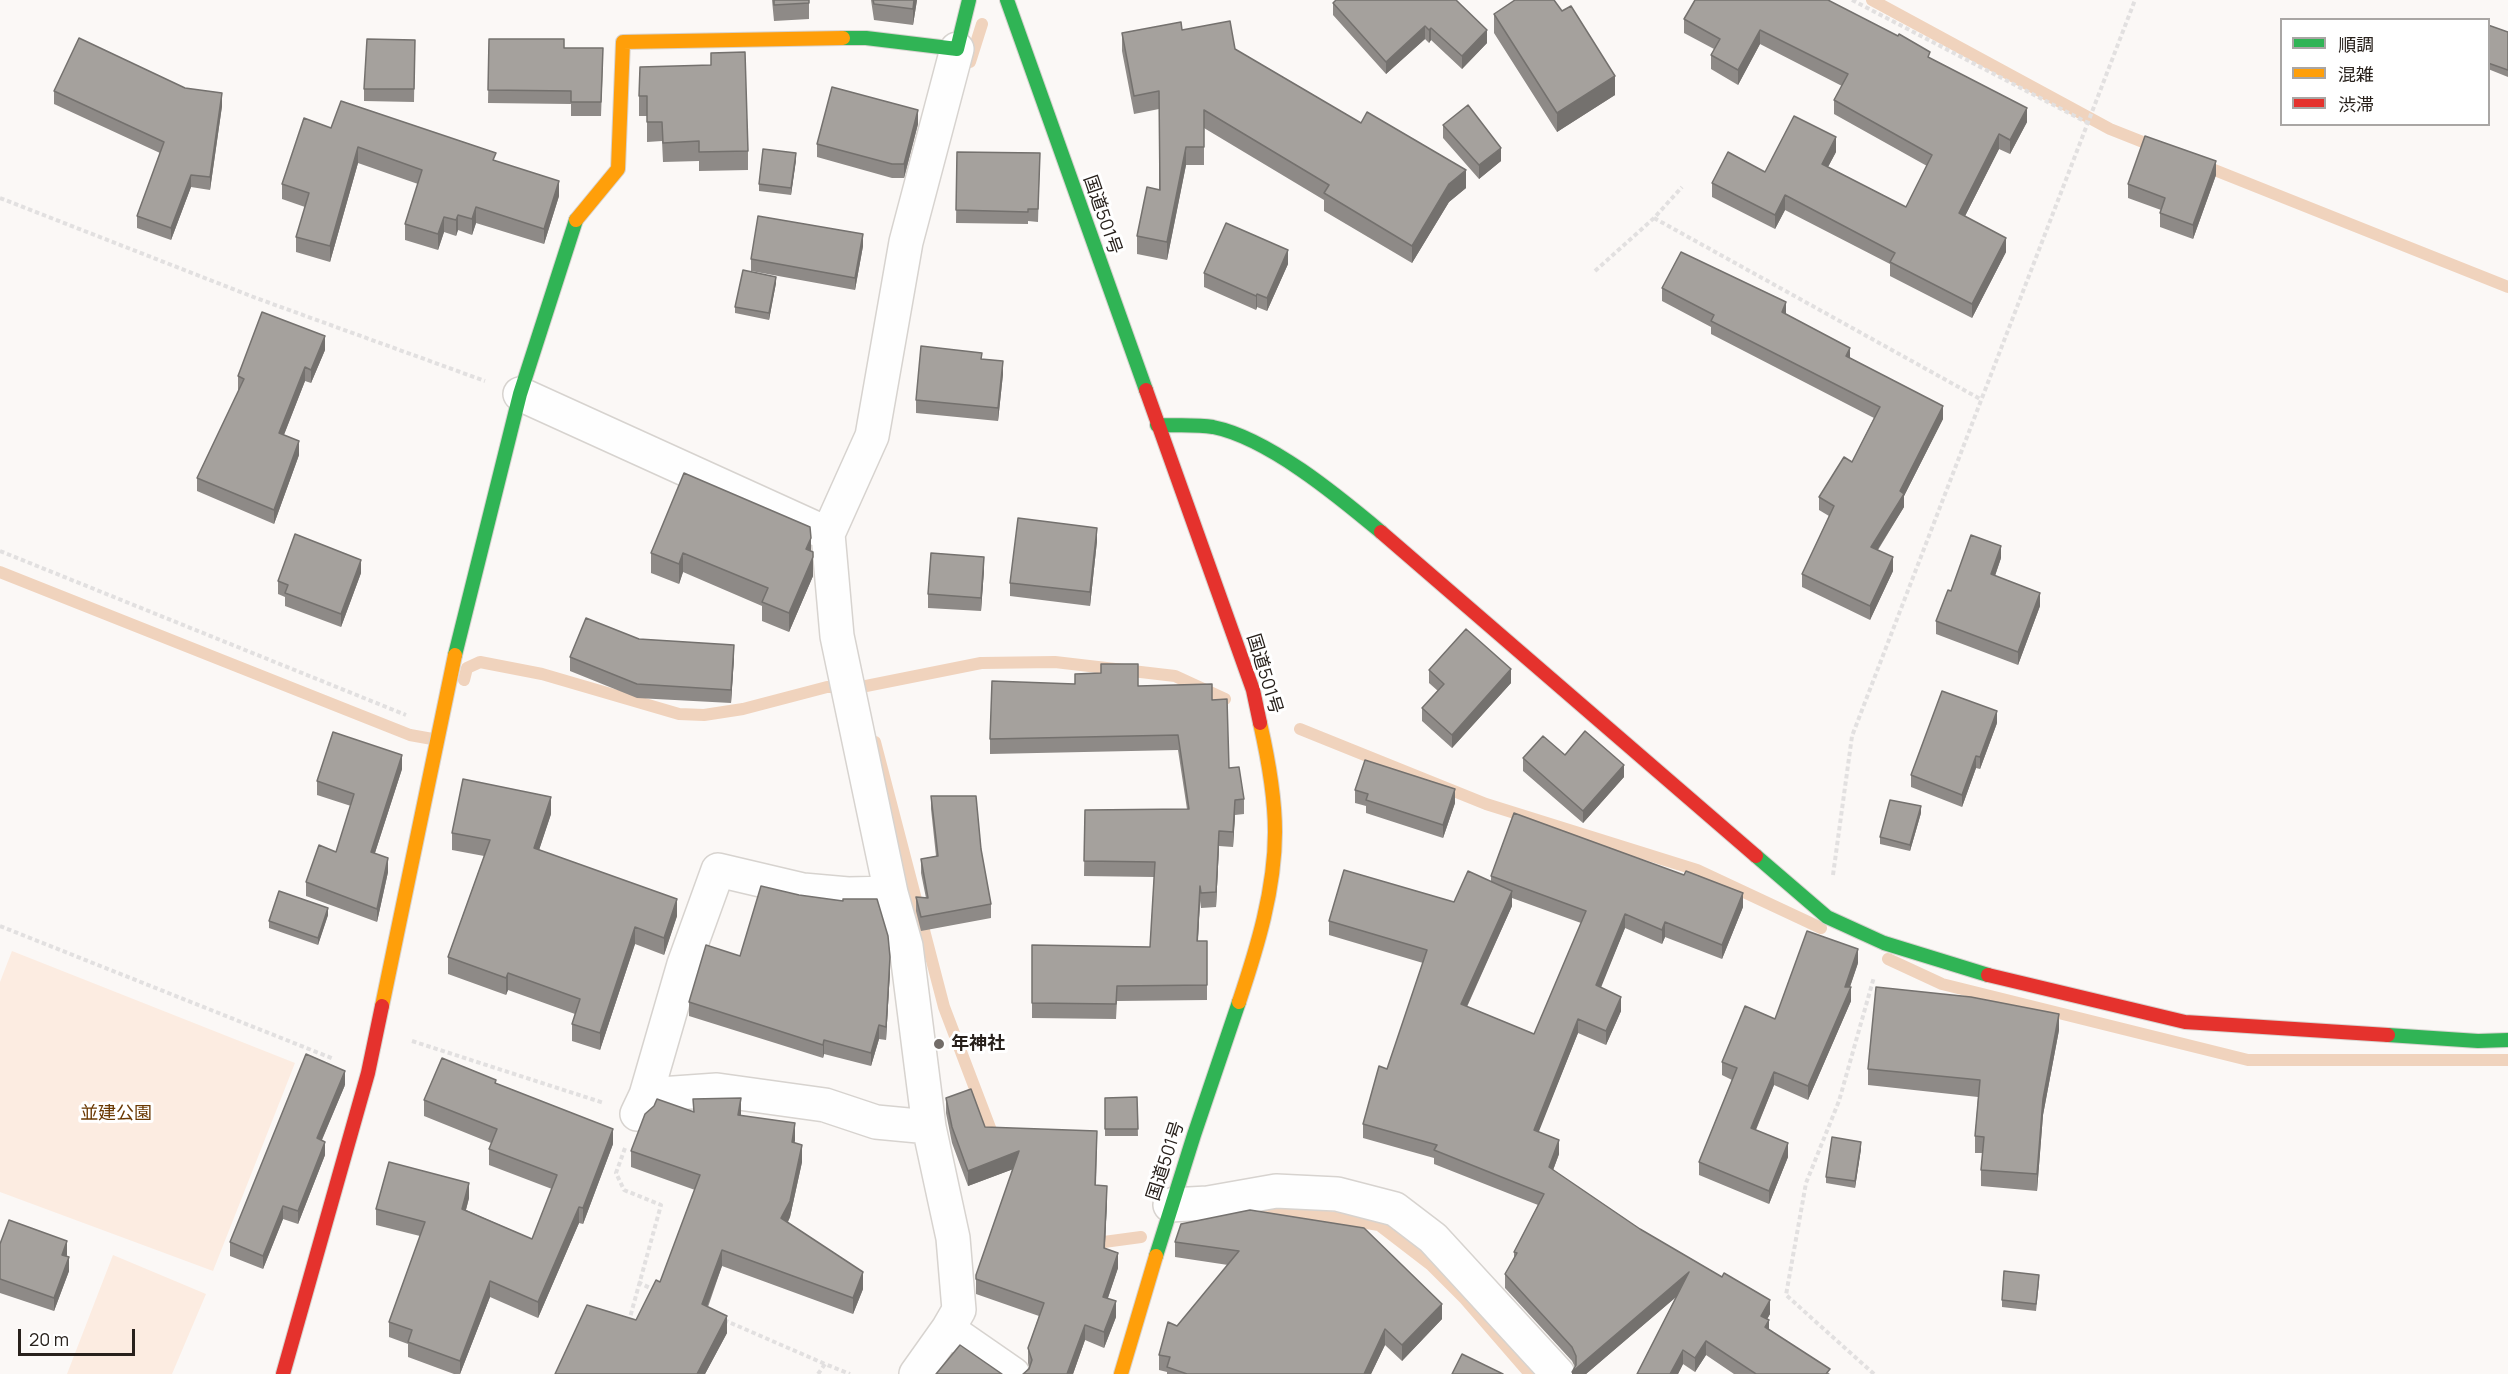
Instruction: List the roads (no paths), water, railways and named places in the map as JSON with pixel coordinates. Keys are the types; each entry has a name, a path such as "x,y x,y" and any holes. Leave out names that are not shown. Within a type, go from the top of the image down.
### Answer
{"main road":[{"path":"284,1374 368,1073 452,667 520,394 577,216 618,169 623,42 866,38 957,49 969,0"},
{"name":"国道501号","path":"1007,0 1253,690 1267,750 1273,798 1274,852 1264,909 1246,978 1170,1205 1121,1374"},
{"path":"1157,425 1212,427 1250,439 1335,493 1827,917 1884,943 1984,974 2185,1022 2478,1041 2508,1040"}],"street":[{"path":"916,1374 959,1310 953,1238 929,1127 906,946 891,894 837,636 828,534 872,436 906,242 957,49"},
{"path":"520,394 828,534"},
{"path":"891,894 848,894 803,890 718,870 684,964 642,1105 717,1090 825,1105 876,1122 929,1127"},
{"path":"1170,1205 1208,1203 1276,1191 1337,1194 1395,1209 1433,1238 1558,1374"},
{"path":"948,1329 1013,1374"}],"waterway":[{"path":"1872,0 2110,129 2158,148"},
{"path":"970,62 982,24"},
{"path":"2202,165 2508,287"},
{"path":"0,572 410,735 438,740"},
{"path":"464,680 467,668 480,662 542,674 679,714 704,715 743,709 827,687 861,687 981,663 1055,662 1175,676 1225,699"},
{"path":"1300,729 1486,804 1697,870 1821,928"},
{"path":"875,742 944,1007 995,1141"},
{"path":"1888,959 1942,984 2248,1060 2508,1060"},
{"path":"1255,1215 1291,1211 1379,1225 1431,1265 1465,1299 1530,1374"},
{"path":"1089,1244 1141,1237"}],"place":[{"name":"年神社","path":"939,1044"}],"park label":[{"name":"並建公園","path":"116,1114"}]}
